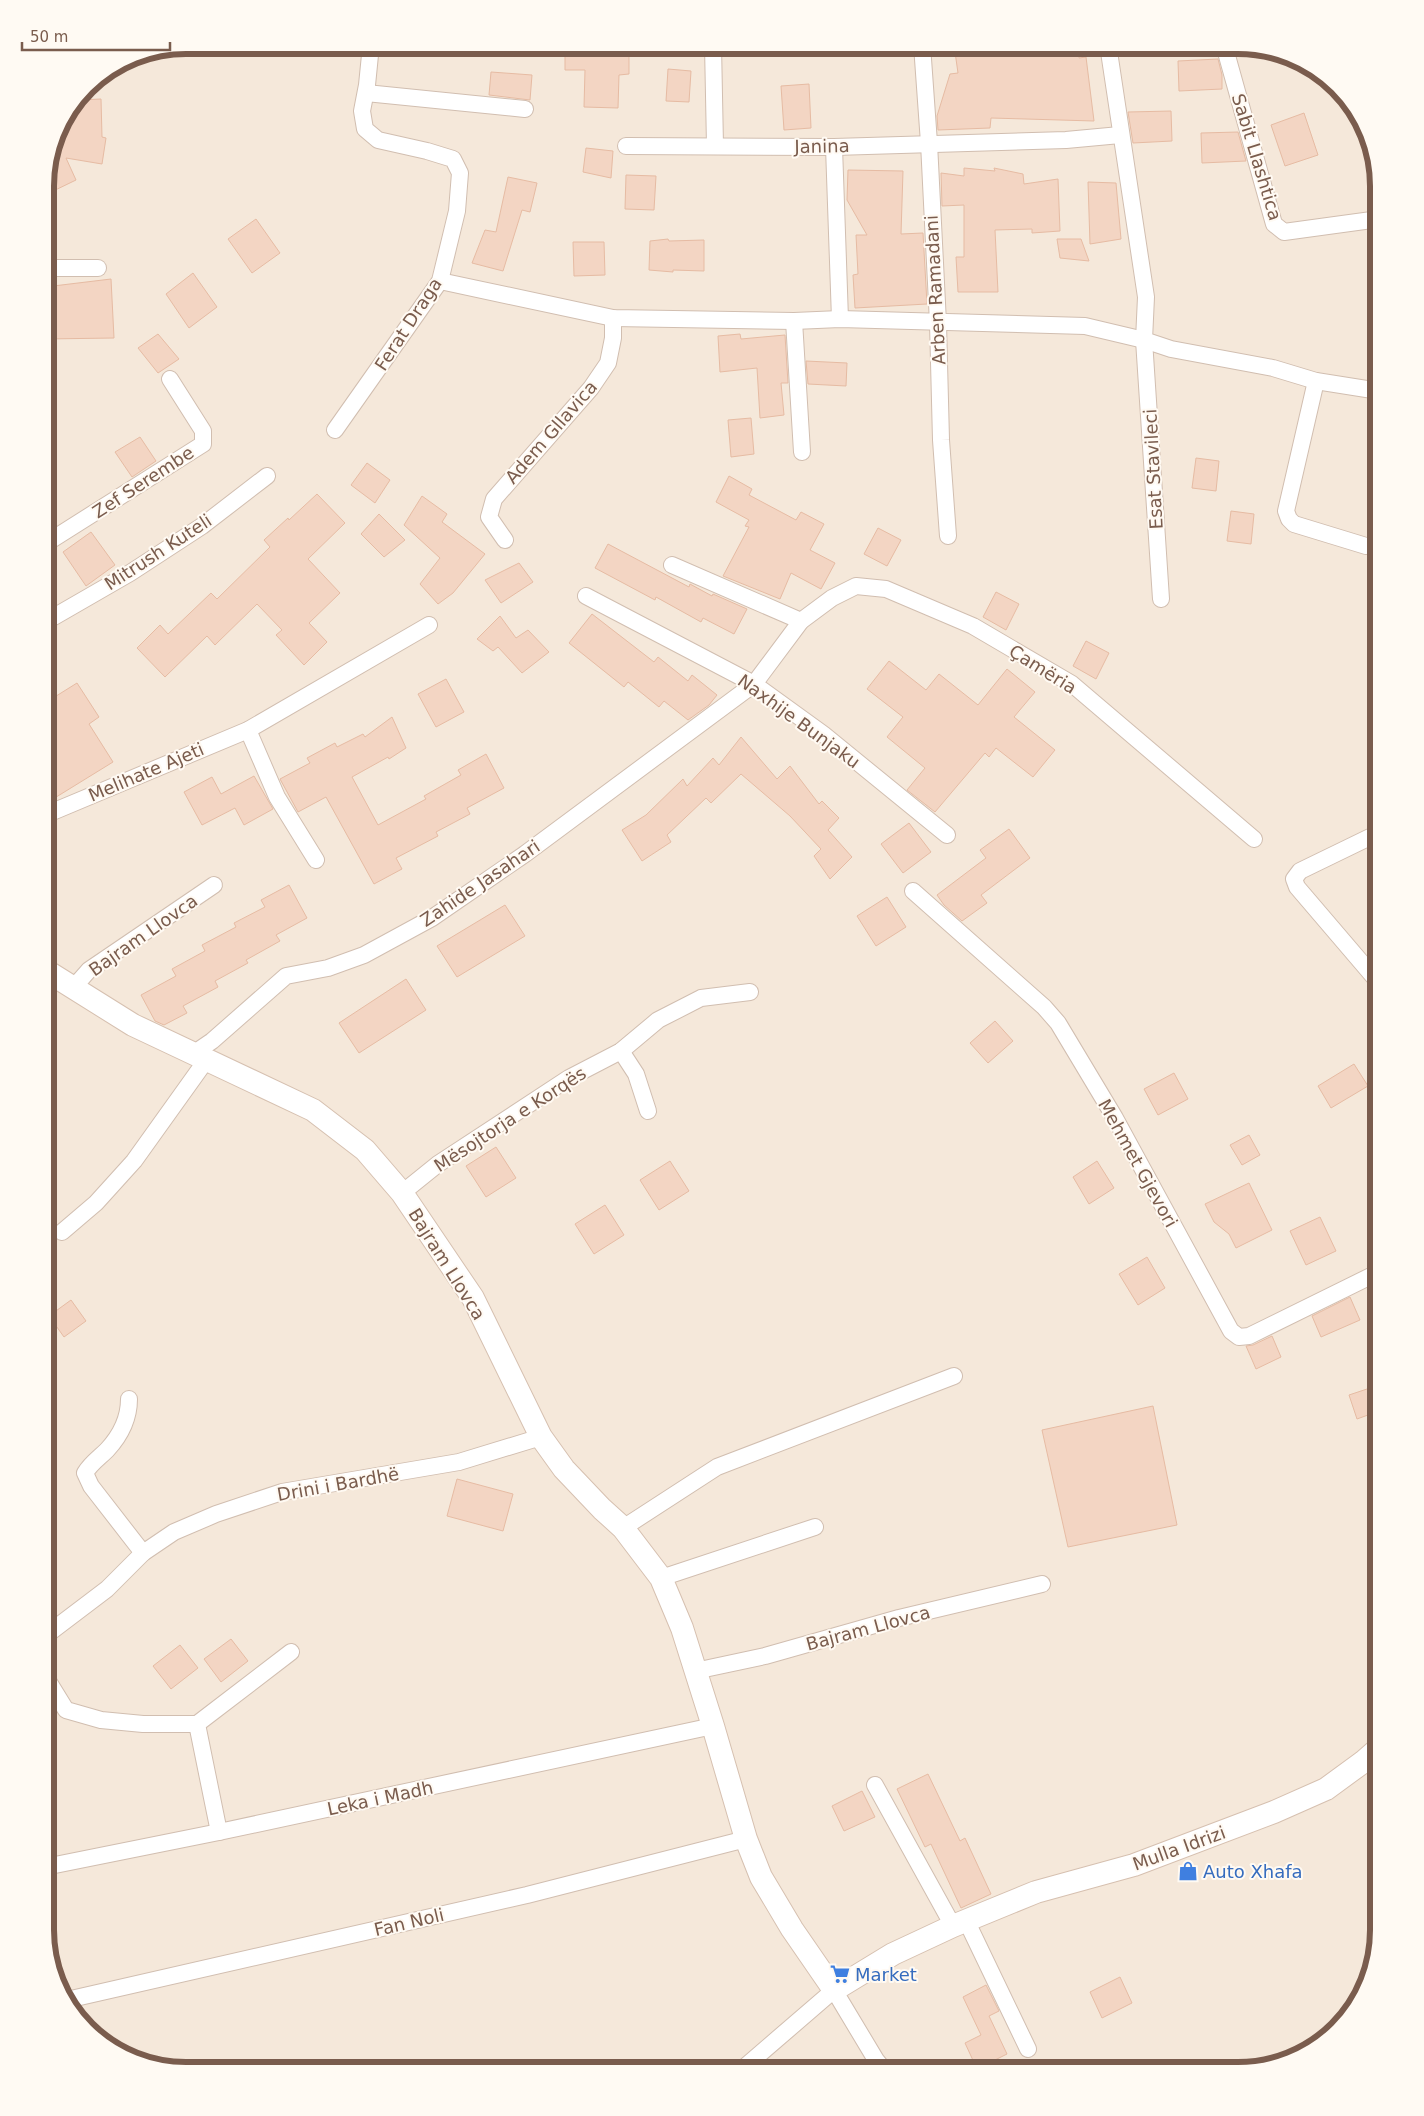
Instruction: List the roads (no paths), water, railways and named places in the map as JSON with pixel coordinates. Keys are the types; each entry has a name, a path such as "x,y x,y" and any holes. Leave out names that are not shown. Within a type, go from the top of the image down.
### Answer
{"street":[{"name":"Ferat Draga","path":"335,430 440,281 457,211 460,173 453,159 378,140 365,129 362,111 366,93 369,54"},
{"path":"713,54 715,146"},
{"name":"Arben Ramadani","path":"923,54 938,323 941,440 948,536"},
{"name":"Esat Stavileci","path":"1109,54 1120,136 1146,297 1144,340 1161,599"},
{"name":"Sabit Llashtica","path":"1227,54 1274,224 1284,232 1370,220"},
{"path":"366,93 525,109"},
{"path":"929,143 1066,140 1120,136"},
{"name":"Janina","path":"626,146 834,147 929,143"},
{"path":"834,147 840,319"},
{"path":"54,268 98,268"},
{"path":"440,281 613,318 794,321 840,319 1085,326 1144,340 1171,349 1273,368 1316,382 1370,390"},
{"name":"Adem Gllavica","path":"505,540 489,517 494,498 591,388 608,363 613,338 613,318"},
{"path":"794,321 802,452"},
{"name":"Zef Serembe","path":"54,538 203,444 203,431 170,379"},
{"path":"1316,382 1286,512 1294,524 1366,546"},
{"name":"Mitrush Kuteli","path":"54,617 130,572 202,526 267,476"},
{"path":"672,566 801,621"},
{"name":"Çamëria","path":"754,684 801,621 832,598 856,586 886,589 973,626 1072,684 1254,839"},
{"name":"Naxhije Bunjaku","path":"586,596 754,684 823,734 947,835"},
{"name":"Melihate Ajeti","path":"54,811 248,730 429,625"},
{"name":"Zahide Jasahari","path":"200,1057 212,1041 286,976 328,968 364,955 432,918 525,854 754,684"},
{"path":"248,730 277,797 316,860"},
{"path":"1370,837 1300,871 1294,879 1297,887 1370,972"},
{"name":"Bajram Llovca","path":"74,987 89,970 214,885"},
{"name":"Mehmet Gjevori","path":"914,892 1044,1007 1058,1023 1115,1118 1231,1331 1239,1337 1249,1336 1370,1276"},
{"name":"Bajram Llovca","path":"54,975 133,1025 313,1110 365,1150 402,1193 473,1298 541,1437 564,1470 602,1510 623,1528 661,1578 682,1628 714,1726 746,1839 761,1877 792,1929 834,1990"},
{"name":"Mësojtorja e Korqës","path":"402,1193 438,1164 569,1078 622,1051 658,1020 701,998 750,992"},
{"path":"622,1051 636,1074 648,1110"},
{"path":"62,1232 96,1203 134,1161 200,1057"},
{"path":"623,1528 718,1467 954,1376"},
{"path":"129,1399 129,1411 118,1435 107,1449 90,1464 85,1473 92,1486 143,1552"},
{"name":"Drini i Bardhë","path":"54,1629 107,1589 143,1552 174,1532 216,1514 282,1492 459,1462 541,1437"},
{"path":"661,1578 816,1527"},
{"name":"Bajram Llovca","path":"695,1671 765,1656 899,1618 1042,1584"},
{"path":"54,1691 66,1710 101,1720 143,1724 196,1724 290,1652"},
{"path":"196,1724 220,1832"},
{"name":"Leka i Madh","path":"54,1865 220,1832 714,1726"},
{"name":"Mulla Idrizi","path":"834,1990 893,1954 959,1923 1036,1892 1134,1865 1274,1812 1326,1789 1370,1756"},
{"path":"876,1784 959,1923 1028,2049"},
{"name":"Fan Noli","path":"73,1998 527,1895 746,1839"},
{"path":"750,2062 834,1990 878,2062"}],"place":[{"name":"Auto Xhafa","path":"1188,1871"},
{"name":"Market","path":"840,1974"}]}
